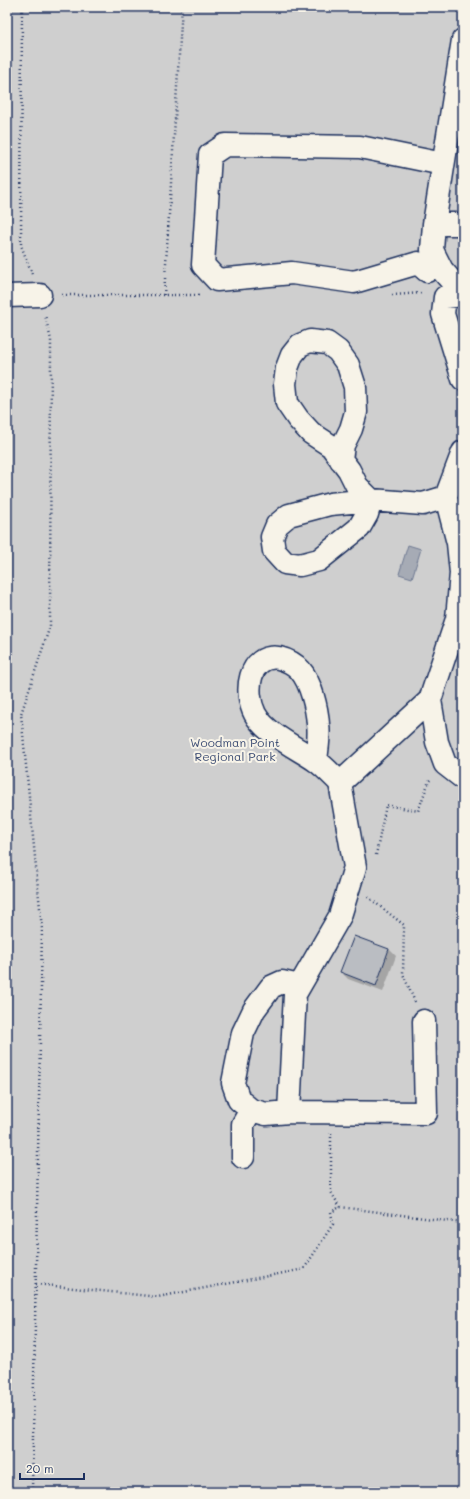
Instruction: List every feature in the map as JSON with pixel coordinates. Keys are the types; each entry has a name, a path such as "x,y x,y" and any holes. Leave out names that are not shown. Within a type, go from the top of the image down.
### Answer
{"lane":[{"path":"457,293 435,292 430,264 434,224 451,156 463,40"},
{"path":"430,264 354,282 292,273 217,280 203,265 210,156 225,145 360,147 451,156"},
{"path":"434,224 463,224"},
{"path":"457,293 443,314 463,379"},
{"path":"7,296 40,295"},
{"path":"341,460 343,445 356,412 355,387 348,365 338,351 327,343 310,341 300,345 292,355 287,368 285,384 287,402 311,434 330,446 341,460 349,470 358,486 371,500 423,504 446,498"},
{"path":"340,783 430,700 460,620 460,543 446,498 463,452"},
{"path":"430,700 437,742 445,764 463,778"},
{"path":"289,1112 294,994 340,916 355,867 340,783 316,761"},
{"path":"299,986 282,982 271,987 254,1010 243,1032 233,1083 239,1100 251,1110 266,1114 289,1112 426,1113 424,1022"},
{"path":"243,1157 243,1124 251,1110"}],"path":[{"path":"22,7 21,245 40,295 51,340 50,626 21,714 42,929 32,1492"},
{"path":"164,295 182,7"},
{"path":"376,856 386,805 418,811 429,781 445,764"},
{"path":"350,884 365,894 404,926 402,974 424,1022"},
{"path":"330,1113 330,1192 340,1207"},
{"path":"36,1284 158,1297 304,1269 333,1224 331,1212 340,1207 463,1223"}],"green space":[{"name":"Woodman Point Regional Park","path":"7,7 463,7 463,1492 7,1492"}],"shaded area":[{"path":"408,545 421,549 412,578 399,574"}],"building":[{"path":"354,936 389,949 376,986 340,972"}]}
